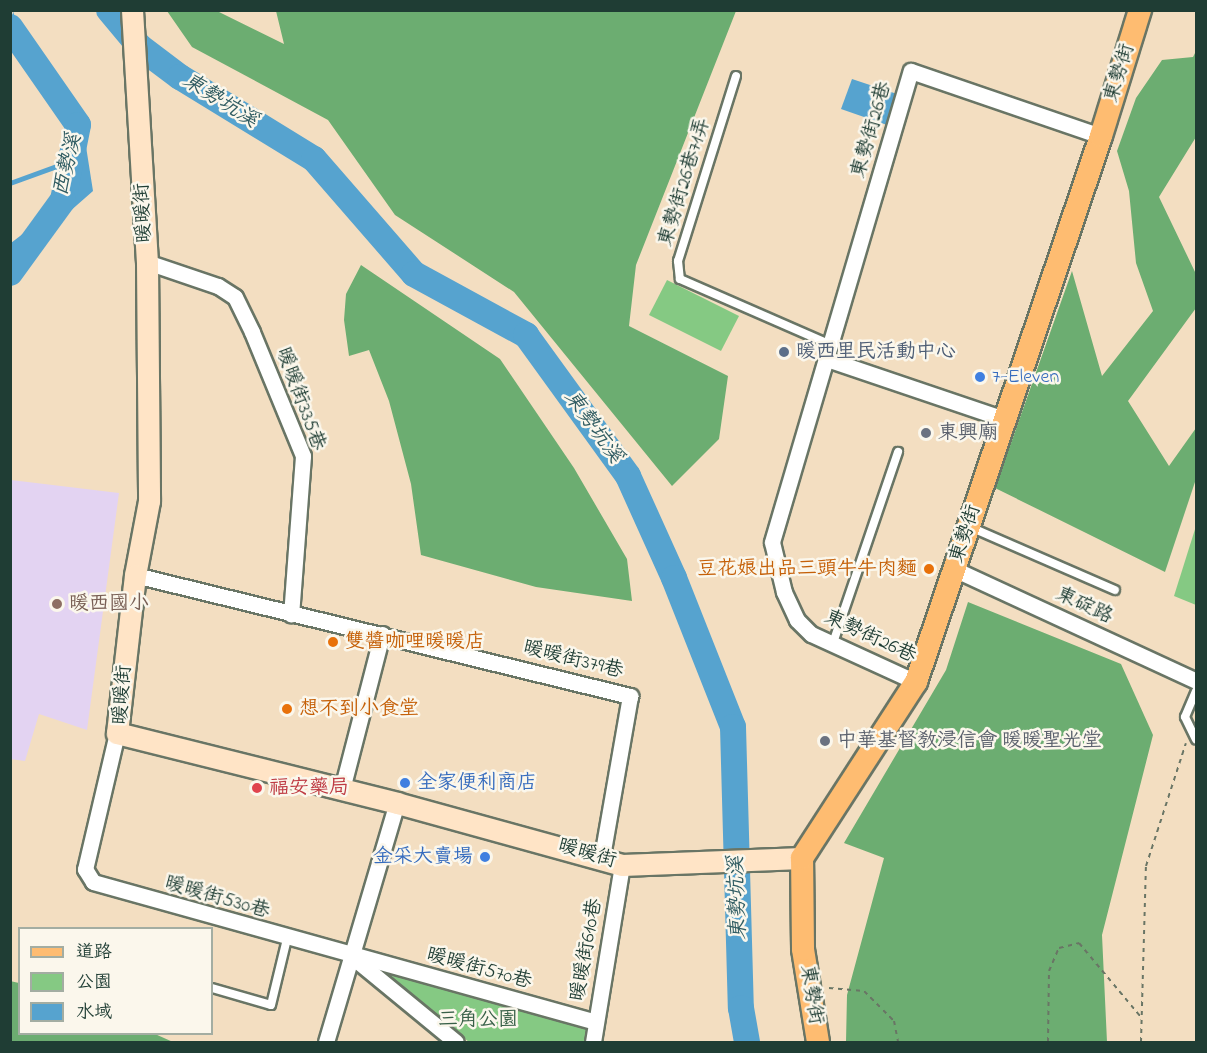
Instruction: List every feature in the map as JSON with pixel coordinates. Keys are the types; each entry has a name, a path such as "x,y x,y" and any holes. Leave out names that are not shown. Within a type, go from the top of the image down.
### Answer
{"main road":[{"name":"東勢街","path":"818,1042 803,949 792,858 916,682 1101,136 1140,10"}],"street":[{"name":"暖暖街","path":"132,10 147,262 149,501 135,575 117,733 397,802 602,857 622,865 692,865 792,858"},
{"name":"東勢街26巷","path":"916,682 811,634 797,620 784,592 772,542 911,71 1101,136"},
{"name":"暖暖街335巷","path":"147,262 235,297 252,332 303,456 291,615"},
{"path":"829,352 1004,419"},
{"name":"東碇路","path":"954,570 1197,681"},
{"name":"暖暖街379巷","path":"135,575 291,615 382,634 630,696 602,857"},
{"path":"342,789 382,634"},
{"name":"暖暖街530巷","path":"117,733 85,869 93,882 351,956 456,1042"},
{"path":"326,1042 397,802"},
{"name":"暖暖街610巷","path":"593,1042 622,865"},
{"name":"暖暖街570巷","path":"351,956 596,1022"}],"lane":[{"name":"東勢街26巷71弄","path":"736,76 678,261 680,279 829,352"},
{"path":"833,643 898,452"},
{"path":"969,526 1115,590"},
{"path":"1197,691 1185,717 1197,740"},
{"path":"213,988 272,1005 287,939"}],"path":[{"path":"1141,1042 1146,866 1190,729"},
{"path":"1048,1042 1049,971 1059,948 1079,943 1141,1017"},
{"path":"810,982 835,990 864,991 894,1021 898,1042"}],"shaded area":[{"name":"暖西國小","path":"11,480 119,493 87,730 39,714 25,761 10,759"}],"green space":[{"path":"167,11 217,11 284,44 276,11 736,11 636,265 629,326 728,376 719,439 672,486 514,292 395,215 328,120 192,47"},
{"path":"1196,51 1196,137 1159,197 1196,274 1196,308 1128,401 1169,466 1196,428 1196,479 1165,572 995,488 1072,271 1102,376 1153,311 1136,263 1129,191 1117,151 1136,98 1162,60 1193,57"},
{"path":"361,265 500,359 574,468 627,559 632,601 536,587 421,555 411,484 389,401 369,350 349,356 344,320 346,294"},
{"path":"667,280 739,316 721,351 649,315"},
{"path":"1196,526 1196,605 1174,596"},
{"path":"968,602 1121,664 1153,735 1102,935 1107,1042 846,1042 847,995 884,858 844,843 946,670"},
{"name":"三角公園","path":"379,971 587,1029 586,1042 469,1042"},
{"path":"10,981 18,983 18,1035 157,1035 173,1042 11,1042"}],"water":[{"path":"13,11 17,24 82,121 93,191 11,263 11,243 42,219 80,127 11,30"},
{"path":"852,79 897,94 887,125 841,109"}],"waterway":[{"name":"東勢坑溪","path":"109,10 140,47 180,77 314,159 414,274 526,335 628,476 674,578 733,727 741,1008 747,1042"},
{"name":"西勢溪","path":"10,27 78,125 63,200 10,273"},
{"path":"10,183 68,162"}],"place":[{"name":"暖西里民活動中心","path":"784,352"},
{"name":"7-Eleven","path":"980,377"},
{"name":"東興廟","path":"926,433"},
{"name":"豆花娘出品三頭牛牛肉麵","path":"929,569"},
{"name":"暖西國小","path":"57,604"},
{"name":"雙醬咖哩暖暖店","path":"333,642"},
{"name":"想不到小食堂","path":"287,709"},
{"name":"中華基督教浸信會 暖暖聖光堂","path":"825,741"},
{"name":"全家便利商店","path":"405,783"},
{"name":"福安藥局","path":"257,788"},
{"name":"金采大賣場","path":"485,857"}]}
